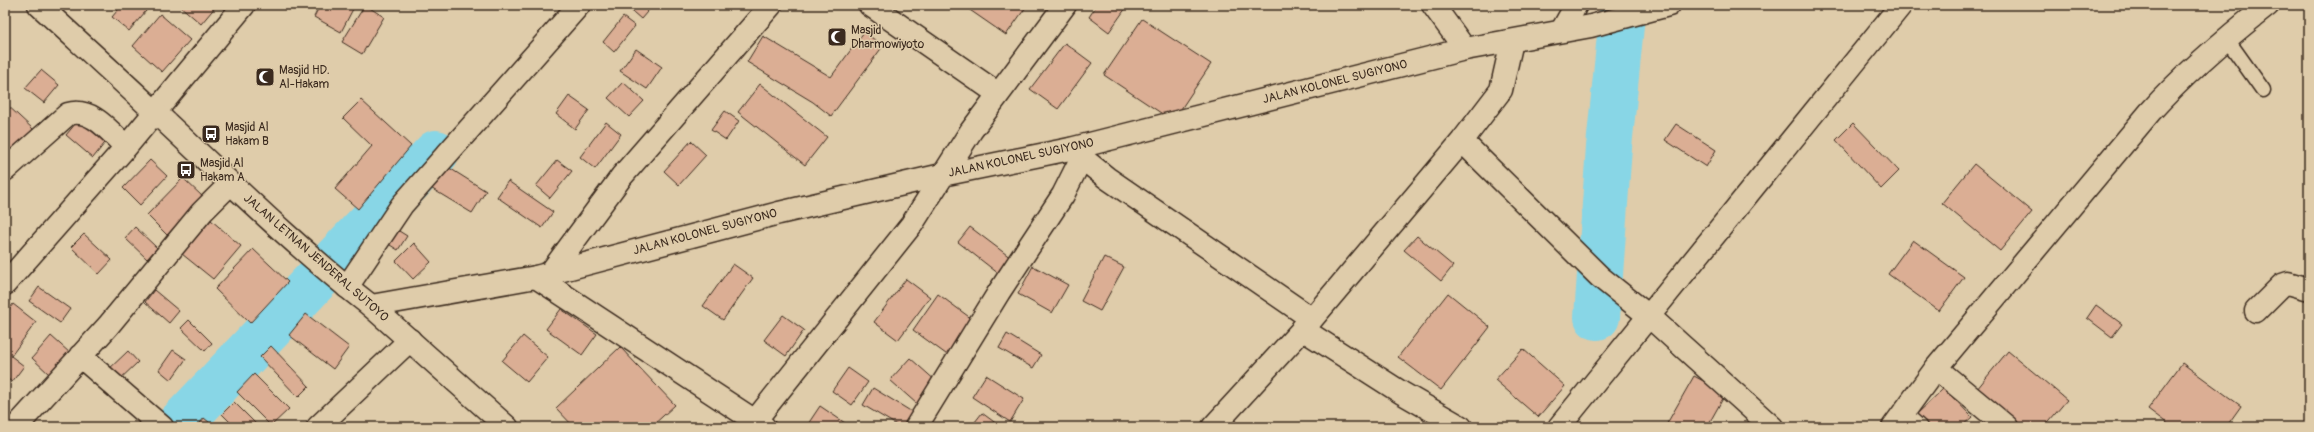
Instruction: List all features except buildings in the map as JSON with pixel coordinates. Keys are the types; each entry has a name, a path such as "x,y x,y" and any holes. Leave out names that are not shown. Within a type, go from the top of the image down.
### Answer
{"street":[{"name":"JALAN LETNAN JENDERAL SUTOYO","path":"39,5 155,112 230,184 343,284 410,340 507,427"},
{"path":"5,284 126,147 244,5"},
{"path":"343,284 402,205 579,5"},
{"path":"771,5 622,176 544,275 756,425 912,224 942,175 997,93 1065,5"},
{"path":"870,5 997,93"},
{"path":"1433,5 1465,49"},
{"path":"1562,30 1576,5"},
{"name":"JALAN KOLONEL SUGIYONO","path":"371,306 544,275 779,213 942,175 1076,153 1465,49 1562,30 1591,26 1669,5"},
{"path":"1563,422 1616,354 1650,316 1901,5"},
{"path":"1898,420 1936,368 2150,112 2187,74 2226,38 2268,5"},
{"path":"1213,427 1307,324 1462,141 1504,84 1512,41"},
{"path":"5,170 68,114 76,112 86,113 94,118 126,147"},
{"path":"1462,141 1600,276 1650,316 1772,427"},
{"path":"916,427 999,292 1063,195 1076,153 1107,178 1402,393 1461,427"},
{"path":"16,427 80,356 202,212 230,184"},
{"path":"2256,311 2282,285 2288,283 2309,289"},
{"path":"318,427 410,340"},
{"path":"80,356 154,420"},
{"path":"1936,368 2007,427"}],"lane":[{"path":"2226,38 2263,90"},
{"path":"1898,420 1920,427"}],"waterway":[{"path":"1597,317 1609,147 1623,5"},
{"path":"177,427 436,153"}],"place":[{"name":"Masjid Dharmowiyoto","path":"837,37"},
{"name":"Masjid HD. Al-Hakam","path":"265,77"},
{"name":"Masjid Al Hakam B","path":"211,134"},
{"name":"Masjid Al Hakam A","path":"186,170"}]}
